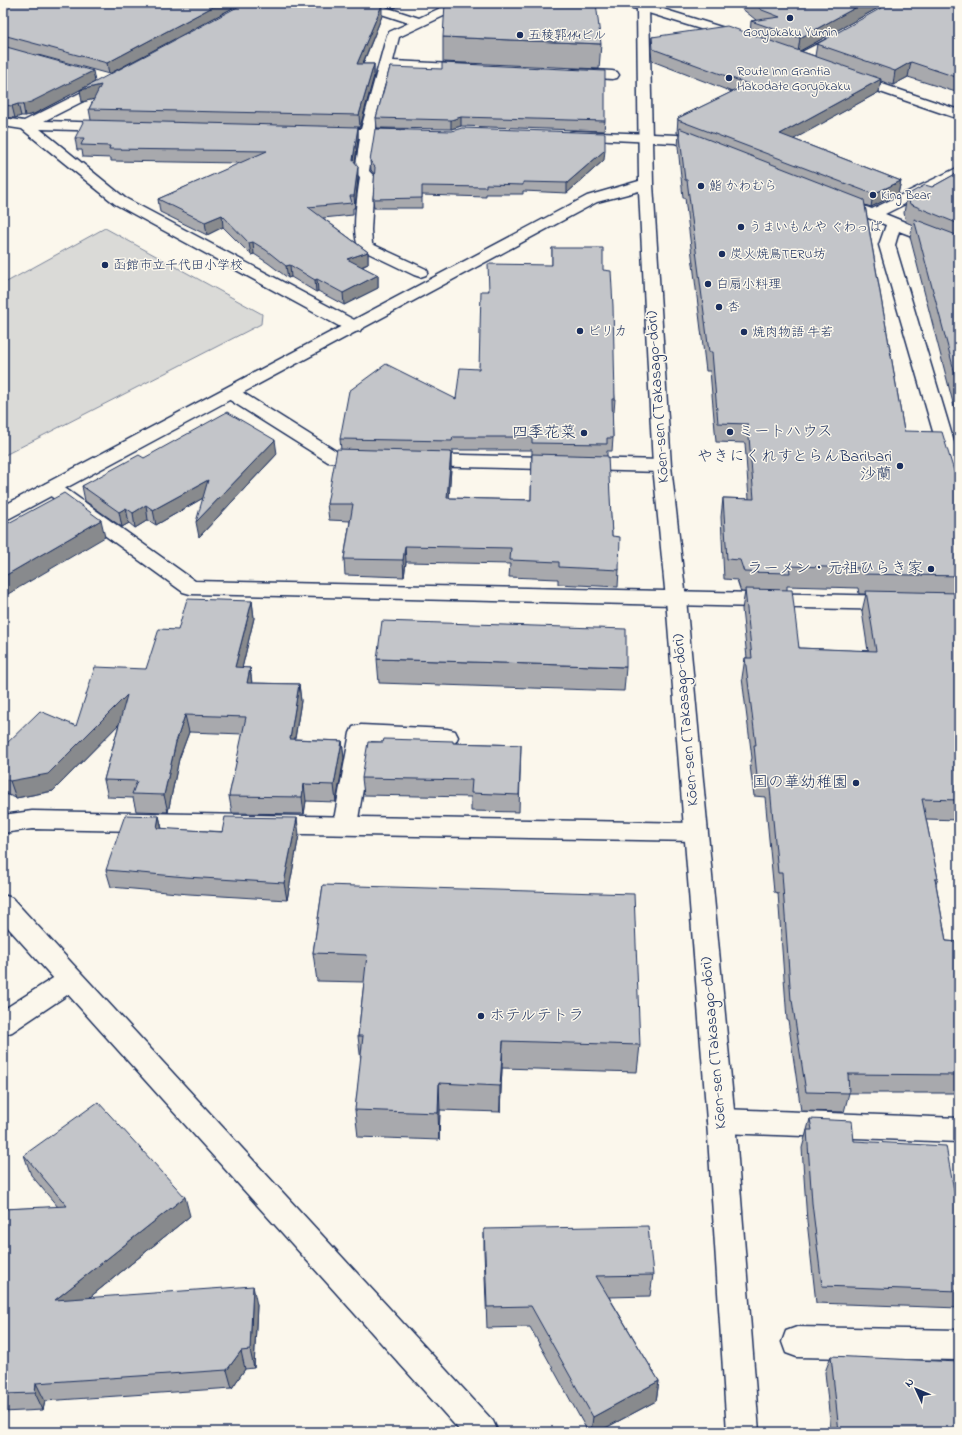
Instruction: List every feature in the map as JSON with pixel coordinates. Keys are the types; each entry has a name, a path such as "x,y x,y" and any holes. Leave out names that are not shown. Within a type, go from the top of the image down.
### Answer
{"street":[{"path":"361,3 419,22"},
{"path":"420,272 365,246 363,230 367,176 362,172 367,134 393,35 461,3"},
{"path":"638,4 756,43"},
{"name":"Kōen-sen (Takasago-dōri)","path":"638,4 646,184 662,466 676,599 721,1121 742,1432"},
{"path":"799,59 854,28"},
{"path":"785,54 814,64"},
{"path":"385,65 487,69"},
{"path":"565,73 612,74"},
{"path":"843,74 957,112"},
{"path":"3,134 26,125 115,80 90,75"},
{"path":"3,122 26,125 121,128"},
{"path":"26,125 120,201 354,327"},
{"path":"312,132 413,134"},
{"path":"561,135 677,139 720,156"},
{"path":"872,215 959,171"},
{"path":"3,514 592,199 646,184"},
{"path":"821,195 959,249"},
{"path":"894,223 886,245 959,490"},
{"path":"231,393 335,458 383,459"},
{"path":"407,460 662,466"},
{"path":"52,488 190,587 676,599 912,603"},
{"path":"345,825 361,733 447,737"},
{"path":"3,824 32,820 695,832"},
{"path":"3,905 482,1432"},
{"path":"3,1024 70,980"},
{"path":"721,1121 959,1130"},
{"path":"797,1342 959,1345"}],"shaded area":[{"name":"函館市立千代田小学校","path":"105,228 262,314 261,324 3,456 3,284"}],"building":[{"path":"3,3 220,3 107,63 3,35"},
{"path":"245,3 377,3 382,5 357,64 374,64 359,115 89,109 101,85 80,90"},
{"path":"445,3 596,3 601,44 443,37"},
{"path":"753,3 864,3 800,38 751,21 780,17 762,10"},
{"path":"890,3 959,3 959,78 911,62 895,71 817,44"},
{"path":"727,26 881,79 780,134 901,181 873,194 678,120 678,118 748,84 653,49 652,37"},
{"path":"3,46 93,71 31,102 12,106 3,105"},
{"path":"442,63 605,71 605,121 461,117 451,120 376,118 390,67 442,69"},
{"path":"84,120 358,127 353,160 358,166 354,196 350,196 352,203 308,207 368,252 347,259 378,275 343,293 317,279 315,280 290,265 286,266 266,250 253,242 249,243 222,215 205,222 158,199 267,151 109,149 110,146 81,145 84,138 75,138"},
{"path":"462,128 605,133 605,150 567,183 523,182 523,185 486,184 486,187 422,186 422,198 373,199 375,167 370,161 375,129 452,131"},
{"path":"679,128 864,200 904,431 942,432 954,471 959,477 959,576 864,574 863,568 789,566 790,573 744,572 740,560 727,559 723,498 754,499 748,424 718,423 712,352 709,352"},
{"path":"959,172 959,224 910,204 907,195 925,185 932,187"},
{"path":"914,219 959,236 959,389"},
{"path":"552,248 603,248 603,270 611,271 615,399 612,399 613,438 607,438 607,444 532,443 532,437 453,437 452,441 340,439 349,391 386,364 456,399 460,368 479,369 481,291 489,291 488,264 552,265"},
{"path":"227,412 275,440 196,522 208,480 153,510 146,505 133,513 126,508 119,512 82,486 139,455 144,458"},
{"path":"337,449 451,452 447,498 531,500 532,454 608,456 612,536 620,537 619,570 559,567 559,562 510,560 511,548 405,546 403,560 344,559 353,504 327,504"},
{"path":"64,493 101,520 3,577 3,526"},
{"path":"745,589 792,590 799,648 876,651 866,591 959,593 959,800 922,799 938,879 935,879 946,941 959,942 959,1075 848,1074 849,1093 806,1092 791,1000 782,873 778,873 769,777 757,777 754,745 756,745 745,658 752,658"},
{"path":"187,599 252,601 235,667 250,668 247,683 299,684 290,739 342,741 334,785 304,784 302,797 229,796 246,717 185,715 176,742 164,795 132,794 137,781 104,780 127,695 48,774 10,781 3,778 3,747 40,711 76,726 95,667 146,669 159,629 178,630"},
{"path":"382,621 626,629 626,667 377,659"},
{"path":"384,739 521,745 519,795 471,793 472,780 362,778 368,742 383,742"},
{"path":"125,815 159,816 157,828 222,832 225,817 297,818 284,883 106,870"},
{"path":"323,885 634,894 640,1045 503,1041 500,1086 439,1083 438,1113 355,1110 363,1036 358,1036 367,955 313,953"},
{"path":"98,1102 185,1197 55,1300 253,1286 250,1350 241,1351 227,1370 36,1383 35,1393 3,1394 3,1209 67,1206 24,1155"},
{"path":"810,1119 852,1121 854,1141 946,1146 955,1196 959,1193 959,1202 956,1198 959,1216 959,1291 822,1286 812,1203 807,1130 812,1130"},
{"path":"648,1226 653,1275 596,1276 659,1381 593,1417 531,1306 487,1307 484,1229"},
{"path":"831,1356 959,1362 959,1432 839,1432"}],"place":[{"name":"Goryokaku Yumin","path":"790,18"},
{"name":"五稜郭114ビル","path":"520,35"},
{"name":"Route Inn Grantia Hakodate Goryōkaku","path":"729,78"},
{"name":"鮨 かわむら","path":"701,186"},
{"name":"King Bear","path":"873,195"},
{"name":"うまいもんや ぐわっぱ","path":"741,227"},
{"name":"炭火焼鳥TERU坊","path":"722,254"},
{"name":"函館市立千代田小学校","path":"105,265"},
{"name":"白扇小料理","path":"708,284"},
{"name":"杏","path":"719,307"},
{"name":"ピリカ","path":"580,331"},
{"name":"焼肉物語 牛若","path":"744,332"},
{"name":"ミートハウス","path":"730,432"},
{"name":"四季花菜","path":"584,433"},
{"name":"やきにくれすとらんBaribari 沙蘭","path":"900,466"},
{"name":"ラーメン・元祖ひらき家","path":"931,569"},
{"name":"国の華幼稚園","path":"856,783"},
{"name":"ホテルテトラ","path":"481,1016"}]}
